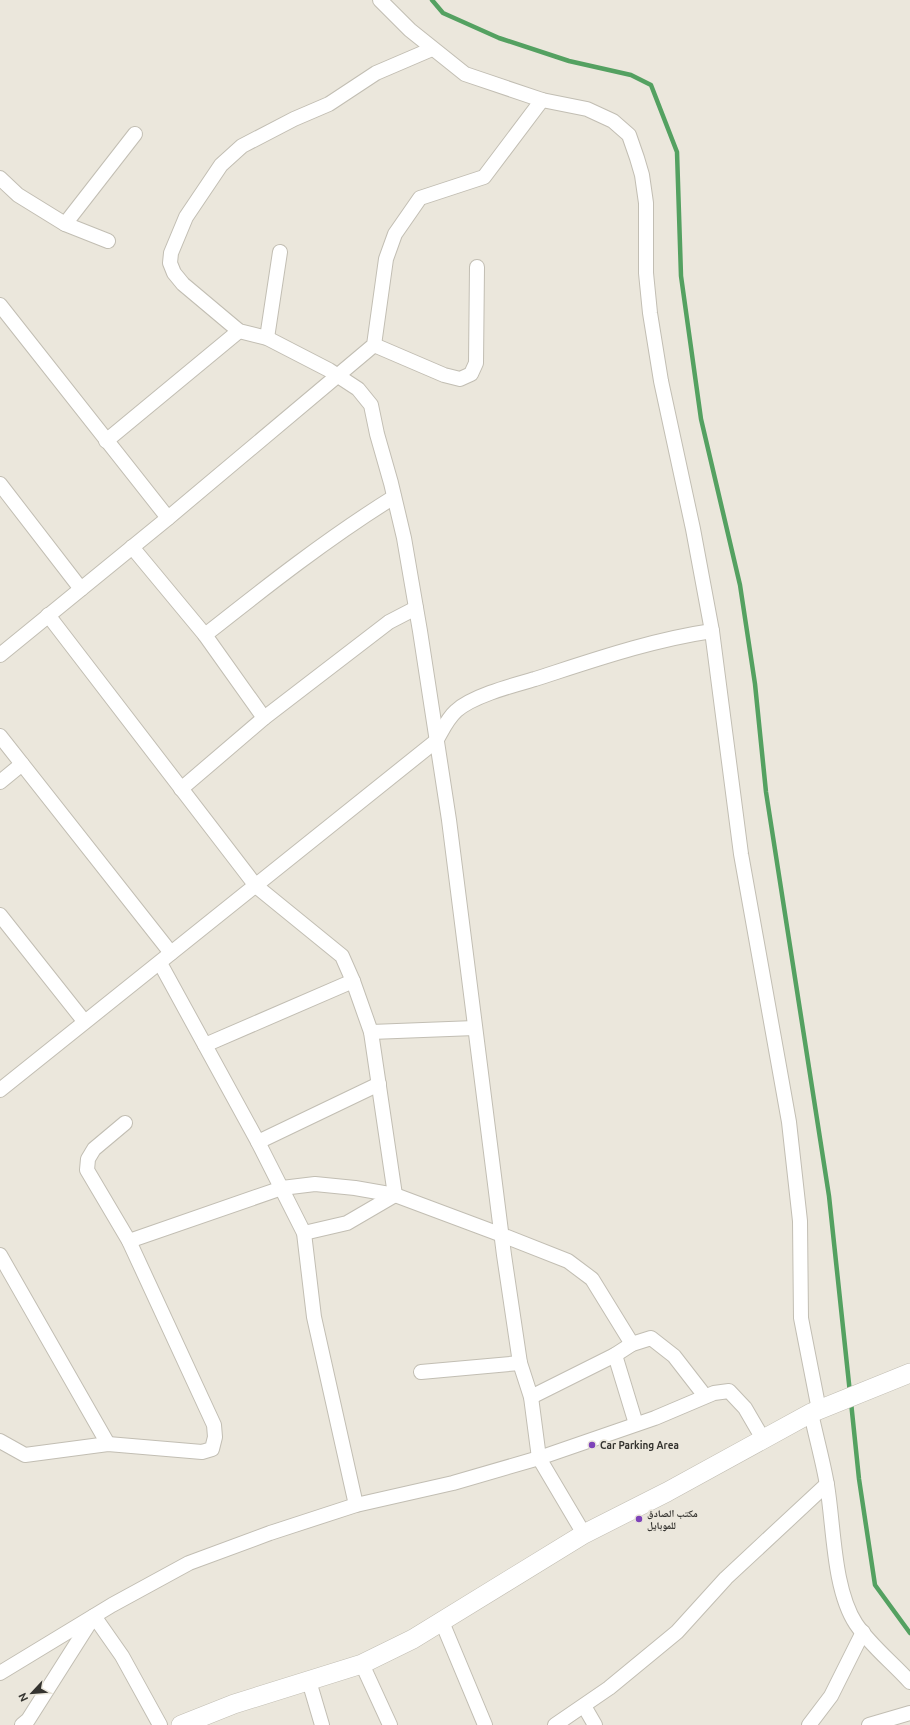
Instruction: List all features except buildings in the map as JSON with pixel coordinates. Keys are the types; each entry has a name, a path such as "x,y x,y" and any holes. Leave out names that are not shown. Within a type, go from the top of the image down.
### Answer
{"street":[{"path":"380,0 410,30 465,74 542,100 587,109 613,121 629,135 637,158 642,175 646,203 646,272 650,313 661,382 693,529 712,631 741,854 789,1122 800,1221 801,1318 822,1409 827,1484 838,1573 843,1594 856,1623 873,1645 910,1682"},
{"path":"432,49 376,73 329,104 275,128 242,146 221,165 208,182 186,217 171,253 170,263 174,273 183,284 239,331 266,338 329,370 358,389 371,405 404,538 449,820 502,1235 520,1363 531,1397 539,1458 584,1534"},
{"path":"0,655 168,518 374,345 386,260 396,234 420,198 484,177 542,100"},
{"path":"65,224 135,134"},
{"path":"0,178 18,195 65,224 108,242"},
{"path":"266,338 280,252"},
{"path":"374,345 444,375 460,379 471,374 476,363 477,267"},
{"path":"0,305 168,518"},
{"path":"106,441 239,331"},
{"path":"0,484 81,589"},
{"path":"205,634 288,569 358,519 394,497"},
{"path":"132,547 205,634 264,718"},
{"path":"181,789 264,718 389,622 416,608"},
{"path":"48,615 256,886 342,956 372,1032 395,1195"},
{"path":"0,1090 84,1021 160,963 436,741 444,725 457,710 496,691 631,648 684,635 712,631"},
{"path":"0,736 171,953"},
{"path":"0,782 22,764"},
{"path":"0,916 84,1021"},
{"path":"160,963 258,1142 304,1233 314,1317 356,1505"},
{"path":"205,1045 353,981"},
{"path":"372,1032 475,1028"},
{"path":"258,1142 379,1084"},
{"path":"0,1441 25,1455 108,1444 202,1452 212,1450 215,1437 214,1425 129,1241 87,1170 88,1159 94,1149 125,1123"},
{"path":"129,1241 282,1188 315,1184 355,1188 395,1195 502,1235 568,1262 592,1279 632,1344"},
{"path":"304,1233 348,1223 395,1195"},
{"path":"0,1255 108,1444"},
{"path":"531,1397 615,1355 632,1344 651,1338 674,1356 705,1396"},
{"path":"615,1355 636,1424"},
{"path":"422,1372 520,1363"},
{"path":"182,1725 234,1704 362,1664 413,1639 584,1534 822,1409 910,1374"},
{"path":"0,1673 112,1605 189,1563 270,1533 356,1505 453,1483 539,1458 636,1424 714,1393 730,1391 745,1408 763,1440"},
{"path":"555,1725 609,1688 677,1632 726,1578 827,1484"},
{"path":"22,1725 28,1720 94,1616"},
{"path":"94,1616 122,1656 160,1725"},
{"path":"442,1622 485,1725"},
{"path":"809,1725 831,1696 863,1632"},
{"path":"362,1664 390,1725"},
{"path":"309,1681 322,1725"},
{"path":"584,1706 595,1725"},
{"path":"869,1725 910,1713"}],"waterway":[{"path":"432,0 443,13 499,38 569,61 631,75 651,85 677,152 681,276 701,419 740,585 755,684 766,792 829,1196 850,1393"},
{"path":"851,1402 859,1479 875,1585 910,1633"}],"place":[{"name":"Car Parking Area","path":"592,1445"},
{"name":"مكتب الصادق للموبايل","path":"639,1519"}]}
